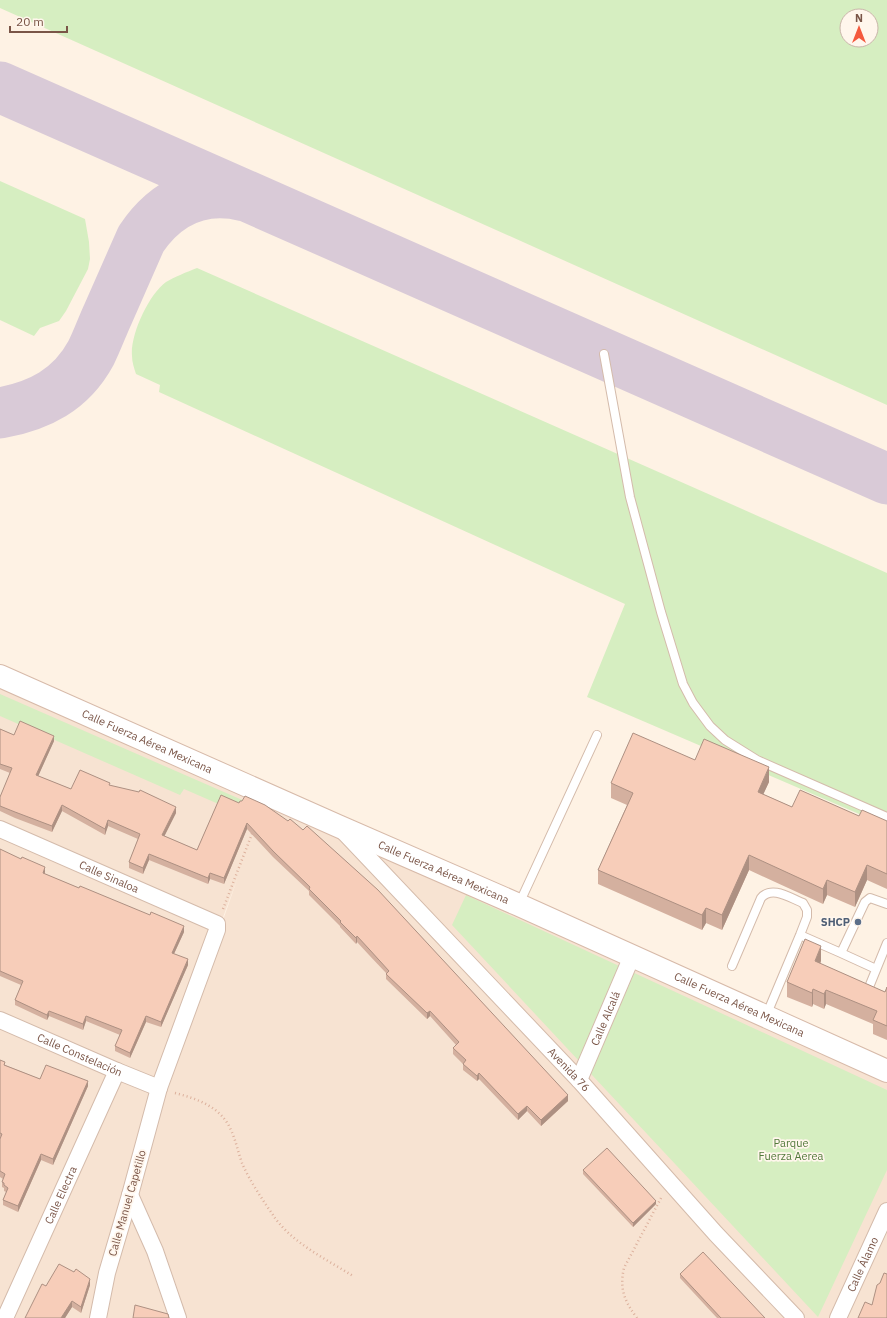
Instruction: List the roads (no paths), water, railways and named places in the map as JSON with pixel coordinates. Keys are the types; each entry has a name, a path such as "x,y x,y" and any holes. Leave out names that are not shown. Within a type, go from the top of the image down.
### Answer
{"main road":[{"name":"Calle Fuerza Aérea Mexicana","path":"0,676 519,905 887,1071"}],"street":[{"name":"Avenida 76","path":"338,826 579,1080 716,1234 796,1318"},
{"name":"Calle Sinaloa","path":"0,829 218,924 159,1088"},
{"name":"Calle Alcalá","path":"579,1080 632,956"},
{"name":"Calle Constelación","path":"0,1020 159,1088"},
{"name":"Calle Electra","path":"5,1318 117,1071"},
{"name":"Calle Manuel Capetillo","path":"98,1318 107,1273 159,1088"},
{"path":"130,1195 154,1251 178,1318"},
{"name":"Calle Álamo","path":"838,1318 887,1211"}],"lane":[{"path":"604,354 630,497 663,619 683,684 693,704 710,726 726,740 756,760 887,817"},
{"path":"519,905 597,735"},
{"path":"732,966 761,898 767,893 775,892 803,903 806,906 807,917 766,1017"},
{"path":"841,953 865,902 870,898 887,904"},
{"path":"800,935 876,969"},
{"path":"867,992 887,943"}],"place":[{"name":"SHCP","path":"858,922"}],"park label":[{"name":"Parque Fuerza Aerea","path":"791,1149"}]}
